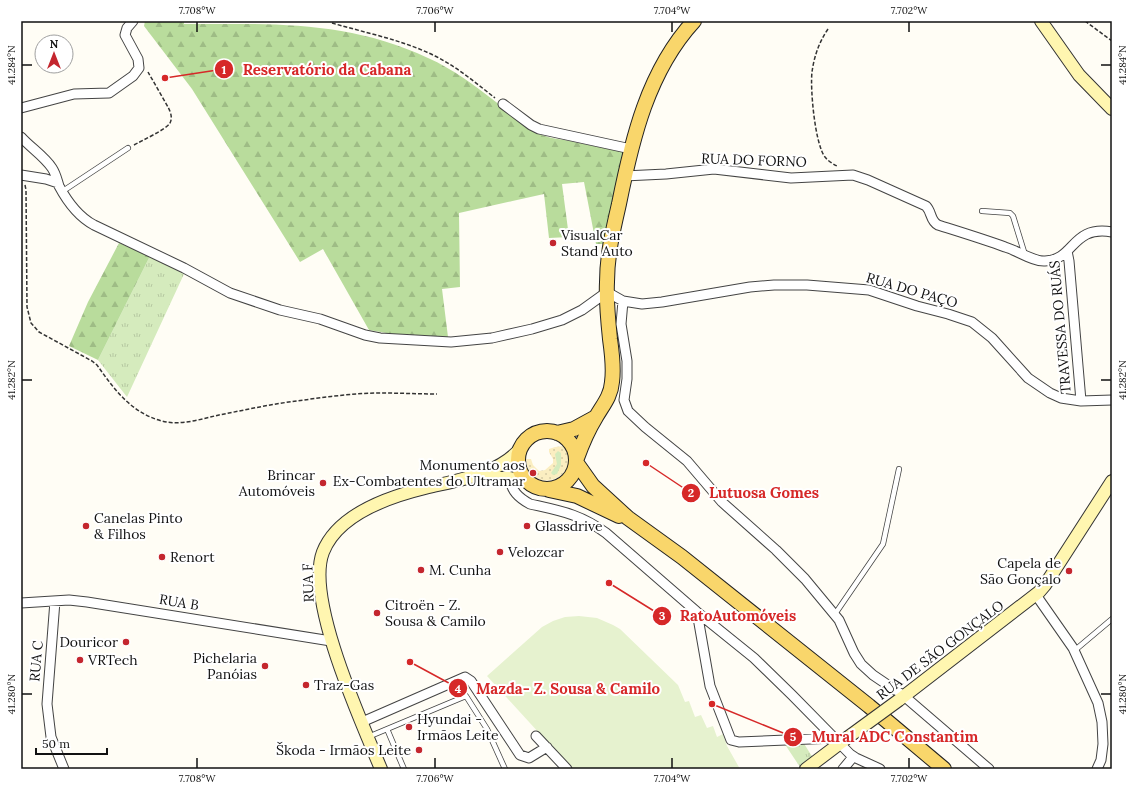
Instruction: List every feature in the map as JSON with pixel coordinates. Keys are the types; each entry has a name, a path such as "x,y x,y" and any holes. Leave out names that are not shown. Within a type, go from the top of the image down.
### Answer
{"main road":[{"path":"549,490 558,488 566,482 574,472 576,460 582,445 596,417 607,401 612,382 613,362 607,311 608,261 624,176 642,112 659,73 680,37 694,21"},
{"path":"557,433 574,429 596,417"},
{"path":"639,526 568,493 534,487 522,475 518,466 518,457 525,440 536,433 548,431 564,436 571,442 575,450 576,460 593,486 620,511 682,557 869,706 944,769"}],"street":[{"path":"21,108 74,94 108,93 133,76 139,70 139,62 125,35 127,28 133,21"},
{"path":"1041,21 1079,75 1112,109"},
{"path":"503,104 529,124 539,129 631,149"},
{"path":"21,137 50,165 60,187 80,214 92,224 184,268 227,292 280,310 320,319 376,337 451,342 492,338 532,329 562,320 588,306 607,292"},
{"name":"RUA DO FORNO","path":"624,176 714,170 791,178 853,175 868,180 926,206 933,222 938,225 1045,261 1055,259 1067,251 1080,238 1090,232 1112,232"},
{"path":"23,179 46,179 60,187"},
{"name":"TRAVESSA DO RUÁS","path":"1067,251 1069,259 1081,401"},
{"name":"RUA DO PAÇO","path":"607,292 623,301 636,304 649,304 750,287 774,285 807,285 869,290 916,306 972,322 992,338 1023,373 1036,384 1061,398 1081,401 1112,400"},
{"path":"623,301 621,324 627,361 627,379 624,400 628,410 645,427 686,461 722,502 776,550 812,586 835,614 854,654 861,664 989,769"},
{"path":"466,478 502,464 521,448"},
{"path":"466,478 510,478 528,482"},
{"name":"RUA F","path":"381,769 331,641 322,598 320,567 323,553 337,532 358,514 385,501 419,489 466,478"},
{"path":"510,478 510,484 515,493 530,504 572,514 597,526 767,670 841,740 853,756 880,769"},
{"name":"RUA DE SÃO GONÇALO","path":"806,769 841,740 902,698 1036,595 1045,585 1112,481"},
{"path":"1036,595 1066,636 1098,703 1101,713 1102,752 1097,769"},
{"name":"RUA B","path":"21,603 55,601 87,602 331,641"},
{"name":"RUA C","path":"55,601 47,704 51,737 64,769"},
{"path":"697,612 710,686 730,739 734,742 841,740"},
{"path":"362,722 465,677 471,681 520,755 529,758 547,747"},
{"path":"536,736 567,769"},
{"path":"842,769 853,756"}],"lane":[{"path":"60,187 128,148"},
{"path":"982,211 1010,213 1013,216 1026,255"},
{"path":"835,614 883,544 899,469"},
{"path":"1074,651 1112,619"},
{"path":"368,737 466,696 487,728 505,769"},
{"path":"387,730 404,769"}],"path":[{"path":"1085,21 1112,41"},
{"path":"332,23 402,42 432,54 467,76 503,104"},
{"path":"828,29 817,49 812,72 812,89 817,132 820,148 825,158 829,162 853,175"},
{"path":"128,148 166,127 171,119 171,113 147,71"},
{"path":"23,179 26,190 27,307 31,323 38,332 92,361 97,365 122,398 153,418 164,422 178,423 195,421 277,404 321,398 381,393 437,394"}],"green space":[{"path":"145,21 184,21 184,24 247,24 308,27 368,37 398,46 428,58 455,72 496,102 521,123 541,135 623,152 604,244 596,244 584,182 562,184 569,237 549,238 544,194 459,213 460,287 442,289 448,337 398,335 369,330 323,249 300,262 192,89 144,26"},
{"path":"119,243 150,256 98,360 69,346 88,302"},
{"path":"150,256 184,274 127,397 98,360"},
{"path":"558,451 561,453 561,465 557,474 553,475 551,473 557,464 555,454"},
{"path":"579,616 597,618 620,629 678,685 685,702 689,701 695,717 701,715 707,728 713,726 717,737 723,734 727,746 740,769 572,769 487,676 542,627 565,617"},
{"path":"803,742 813,758 800,767 784,743"}],"sand":[{"path":"564,446 569,457 567,467 562,474 554,479 545,480 536,478 529,471 526,459 531,459 533,465 539,471 545,470 553,463 549,449"}],"place":[{"name":"Reservatório da Cabana","path":"165,78"},
{"name":"VisualCar Stand Auto","path":"553,243"},
{"name":"Lutuosa Gomes","path":"646,463"},
{"name":"Monumento aos Ex-Combatentes do Ultramar","path":"533,473"},
{"name":"Brincar Automóveis","path":"323,483"},
{"name":"Canelas Pinto & Filhos","path":"86,526"},
{"name":"Glassdrive","path":"527,526"},
{"name":"Velozcar","path":"500,552"},
{"name":"Renort","path":"162,557"},
{"name":"M. Cunha","path":"421,570"},
{"name":"Capela de São Gonçalo","path":"1069,571"},
{"name":"RatoAutomóveis","path":"609,583"},
{"name":"Citroën - Z. Sousa & Camilo","path":"377,613"},
{"name":"Douricor","path":"126,642"},
{"name":"VRTech","path":"80,660"},
{"name":"Mazda- Z. Sousa & Camilo","path":"410,662"},
{"name":"Pichelaria Panóias","path":"265,666"},
{"name":"Traz-Gas","path":"306,685"},
{"name":"Mural ADC Constantim","path":"712,704"},
{"name":"Hyundai - Irmãos Leite","path":"409,727"},
{"name":"Škoda - Irmãos Leite","path":"419,750"}]}
